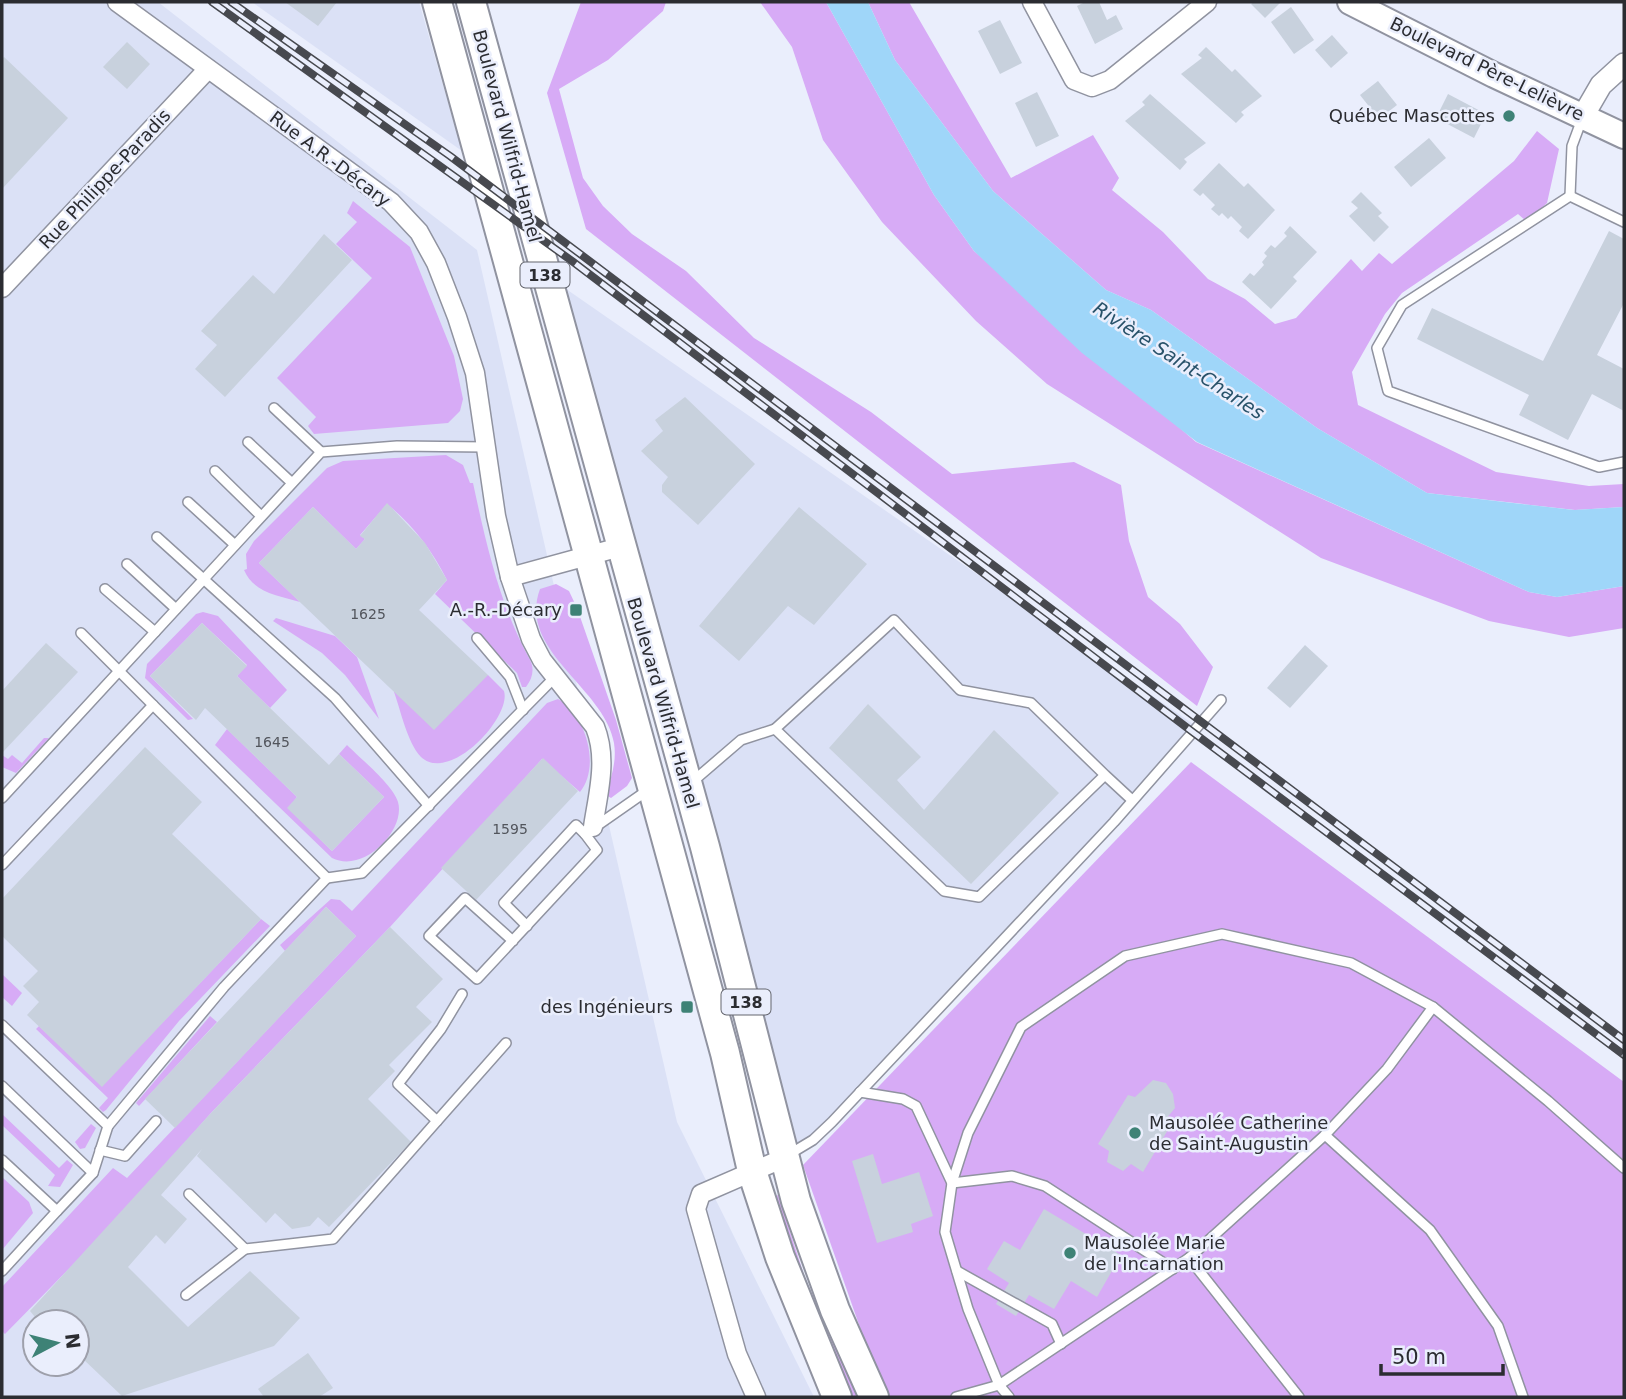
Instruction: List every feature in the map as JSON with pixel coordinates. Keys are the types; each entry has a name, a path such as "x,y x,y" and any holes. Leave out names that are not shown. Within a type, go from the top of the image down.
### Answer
{"main road":[{"name":"Boulevard Wilfrid-Hamel","path":"437,2 725,1053 752,1171 803,1318 836,1397"},
{"name":"Boulevard Wilfrid-Hamel","path":"471,2 687,786 757,1045 784,1158 835,1310 874,1397"},
{"name":"Boulevard Père-Lelièvre","path":"1350,2 1624,136"}],"street":[{"name":"Rue A.R.-Décary","path":"117,2 391,202 419,232 436,263 475,373 510,577 531,639 555,677 595,727 600,739 602,764 589,830"},
{"path":"1032,2 1074,80 1093,87 1110,80 1207,2"},
{"path":"1583,116 1601,85 1624,64"},
{"name":"Rue Philippe-Paradis","path":"2,288 208,69"},
{"path":"510,577 620,547"},
{"path":"756,1397 737,1354 696,1209 701,1194 784,1158"}],"lane":[{"path":"1570,196 1572,146 1583,116"},
{"path":"1570,196 1624,222"},
{"path":"1570,196 1402,305 1377,348 1388,391 1599,467 1624,462"},
{"path":"274,408 321,452"},
{"path":"248,442 292,484"},
{"path":"2,798 321,452 397,446 486,447"},
{"path":"215,471 261,516"},
{"path":"188,502 235,545"},
{"path":"157,537 335,698 429,806"},
{"path":"127,564 176,609"},
{"path":"105,589 155,632"},
{"path":"687,786 741,740 775,729 894,620 961,690 1031,704 1132,800"},
{"path":"81,633 327,878"},
{"path":"477,638 510,677 523,710"},
{"path":"2,1271 93,1173 108,1126 224,987 327,878 362,873 555,677"},
{"path":"784,1158 813,1140 860,1093 1132,800 1221,699"},
{"path":"2,865 153,705"},
{"path":"775,729 944,891 979,897 1105,775"},
{"path":"589,830 652,787"},
{"path":"513,942 465,898 429,936 475,981 513,942 597,850 589,830 576,825 503,902 527,926"},
{"path":"1009,1397 999,1385 968,1309 945,1232 952,1182 968,1133 1021,1027 1125,956 1222,934 1351,963 1433,1007 1548,1101 1624,1168"},
{"path":"437,1121 398,1084 441,1029 462,994"},
{"path":"956,1397 999,1385 1189,1258 1325,1135 1387,1069 1433,1007"},
{"path":"2,1026 108,1126"},
{"path":"186,1295 245,1249 333,1239 506,1043"},
{"path":"2,1086 93,1173"},
{"path":"860,1093 903,1099 916,1106 952,1182"},
{"path":"100,1150 125,1156 156,1122"},
{"path":"1325,1135 1430,1230 1498,1326 1523,1397"},
{"path":"2,1160 57,1212"},
{"path":"952,1182 1012,1176 1045,1186 1173,1269"},
{"path":"189,1194 245,1249"},
{"path":"1189,1258 1299,1397"},
{"path":"957,1271 1052,1324 1061,1344"},
{"path":"979,1397 988,1389"}],"shaded area":[{"path":"2,2 158,2 477,250 677,1122 814,1397 2,1397"},
{"path":"252,2 419,2 462,151"},
{"path":"581,2 666,2 663,11 608,60 559,89 583,178 603,206 632,234 686,271 754,338 871,412 952,474 1074,462 1121,485 1129,541 1148,597 1180,624 1213,667 1197,706 586,229 547,93"},
{"path":"760,2 826,2 934,195 974,251 1196,442 1529,592 1557,597 1624,586 1624,628 1569,637 1489,621 1321,558 1047,384 976,321 882,222 823,140 792,47"},
{"path":"868,2 909,2 1011,178 1093,135 1119,178 1112,190 1163,232 1208,279 1245,299 1275,324 1296,318 1351,259 1362,271 1379,253 1392,264 1514,161 1537,131 1559,149 1547,203 1527,222 1518,214 1402,293 1385,314 1352,372 1358,405 1496,472 1589,486 1624,484 1624,507 1575,510 1427,493 1317,428 1151,310 1106,290 993,191 895,60"},
{"path":"353,201 410,247 454,356 463,399 460,411 448,423 314,434 308,426 316,417 277,378 372,278 336,244 357,222 347,213"},
{"path":"544,268 569,291 1193,724 1114,822 832,1122 784,1158"},
{"path":"446,455 463,465 470,483 473,483 509,616 532,665 532,677 526,687 522,687 517,673 435,594 447,580 413,529 387,504 360,535 365,539 356,549 313,507 259,563 300,602 260,588 248,578 244,570 247,569 246,554 254,541 327,468 343,461"},
{"path":"556,584 569,591 577,608 616,720 632,778 627,786 611,798 606,795 615,750 607,723 551,650 540,631 536,611 540,589"},
{"path":"203,612 218,616 287,690 270,708 237,676 247,665 202,623 150,676 193,719 188,720 145,678 147,664 196,614"},
{"path":"276,618 335,636 357,657 379,719 345,675 322,653 273,621"},
{"path":"488,675 504,691 504,702 489,730 462,755 447,762 433,763 421,757 408,735 394,692"},
{"path":"558,699 568,707 583,729 590,755 586,781 580,792 542,759 390,927 211,1113 103,1234 30,1308 21,1308 21,1318 5,1334 2,1331 2,1287 113,1168 127,1178 356,936 326,907 285,951 280,945 331,899 340,900 352,911 547,703"},
{"path":"227,729 297,797 288,808 332,851 384,797 339,754 347,745 395,795 399,813 396,825 380,846 369,855 357,860 332,858 215,745"},
{"path":"44,738 49,738 16,773 2,767 2,755 8,759 12,755 22,763"},
{"path":"1191,762 1624,1082 1624,1397 888,1397 877,1376 803,1165"},
{"path":"261,919 270,926 179,1021 103,1112 99,1108 108,1098 36,1029 39,1026 102,1086"},
{"path":"2,974 22,993 12,1006 2,997"},
{"path":"210,1016 217,1022 139,1106 136,1103"},
{"path":"2,1114 59,1168 67,1160 73,1165 60,1187 48,1186 55,1175 2,1125"},
{"path":"91,1124 96,1128 85,1148 80,1149 75,1142"},
{"path":"2,1177 29,1202 33,1213 2,1250"},
{"path":"778,1195 806,1281 862,1397 850,1397 829,1347 791,1247 776,1196"}],"water":[{"name":"Rivière Saint-Charles","path":"826,2 868,2 895,60 993,191 1106,290 1151,310 1317,428 1427,493 1574,510 1624,507 1624,586 1557,597 1529,592 1197,442 1082,353 974,251 934,195"}],"building":[{"path":"285,2 337,2 318,26"},
{"path":"1085,2 1099,2 1107,20 1116,15 1123,29 1095,44 1077,6"},
{"path":"1281,2 1265,18 1251,4"},
{"path":"1291,7 1314,40 1294,54 1271,22"},
{"path":"1000,20 1022,63 1000,74 978,31"},
{"path":"1332,35 1348,53 1331,68 1315,50"},
{"path":"127,42 150,64 127,89 103,67"},
{"path":"1206,47 1232,72 1235,69 1262,96 1241,112 1244,115 1236,123 1181,74 1202,58 1198,55"},
{"path":"4,57 68,118 2,189 2,59"},
{"path":"1378,81 1397,105 1379,119 1360,95"},
{"path":"1037,92 1059,136 1036,147 1015,103"},
{"path":"1150,94 1206,143 1184,159 1187,162 1180,170 1125,121 1145,105 1142,102"},
{"path":"1448,94 1486,114 1474,138 1436,118"},
{"path":"1429,138 1446,158 1411,187 1394,167"},
{"path":"1219,163 1244,187 1248,183 1275,210 1248,239 1239,231 1242,227 1231,216 1228,219 1222,213 1219,216 1211,209 1215,205 1203,193 1200,196 1193,190"},
{"path":"1361,192 1382,213 1378,216 1389,227 1374,242 1349,216 1358,208 1351,202"},
{"path":"1290,226 1317,252 1293,277 1297,281 1271,309 1242,282 1250,273 1254,276 1264,265 1262,262 1267,256 1264,253 1271,245 1275,248 1287,236 1284,233"},
{"path":"1609,231 1624,239 1624,303 1597,355 1624,369 1624,411 1592,394 1568,440 1519,415 1529,395 1417,339 1432,308 1543,361"},
{"path":"324,234 352,260 225,397 195,369 217,345 201,331 253,275 274,294"},
{"path":"685,397 755,464 698,525 662,492 662,485 668,477 641,451 663,431 655,420"},
{"path":"387,503 425,543 447,580 419,610 488,675 434,730 259,563 313,507 356,549 365,539 360,536"},
{"path":"799,507 867,564 814,625 788,606 739,661 699,626"},
{"path":"202,623 247,666 237,676 329,765 339,754 384,797 332,851 287,808 297,797 205,708 196,720 150,676"},
{"path":"46,643 78,672 2,753 2,691"},
{"path":"1305,645 1328,666 1290,708 1267,688"},
{"path":"868,704 921,757 897,780 924,810 994,730 1059,793 971,884 829,748"},
{"path":"145,747 202,802 172,834 261,919 102,1087 27,1015 39,1002 23,986 38,971 2,936 2,899"},
{"path":"543,758 578,791 476,900 441,868"},
{"path":"326,907 356,936 175,1128 145,1099"},
{"path":"390,927 443,979 416,1007 432,1022 389,1065 395,1071 368,1099 411,1142 329,1227 318,1217 310,1226 292,1229 275,1213 266,1223 197,1156 202,1149 161,1195 187,1219 165,1244 156,1235 128,1267 188,1327 250,1271 300,1318 274,1346 122,1396 91,1367 91,1308 33,1308 211,1113"},
{"name":"Mausolée Catherine de Saint-Augustin","path":"1153,1080 1166,1083 1173,1094 1175,1108 1166,1119 1172,1123 1143,1172 1131,1164 1123,1171 1107,1162 1109,1151 1098,1144 1128,1095 1135,1097"},
{"path":"873,1154 882,1184 919,1172 933,1216 911,1224 913,1232 877,1243 852,1161"},
{"path":"1044,1209 1121,1255 1097,1297 1071,1281 1054,1309 1029,1295 1016,1316 996,1304 1009,1283 987,1269 1004,1241 1020,1250"},
{"path":"308,1353 333,1388 319,1397 264,1397 258,1389"}],"railway":[{"path":"212,2 572,261 1624,1055"},
{"path":"231,2 450,156 1624,1040"}],"place":[{"name":"Québec Mascottes","path":"1509,116"},
{"name":"A.-R.-Décary","path":"576,610"},
{"name":"des Ingénieurs","path":"687,1007"},
{"name":"Mausolée Catherine de Saint-Augustin","path":"1135,1133"},
{"name":"Mausolée Marie de l'Incarnation","path":"1070,1253"}]}
